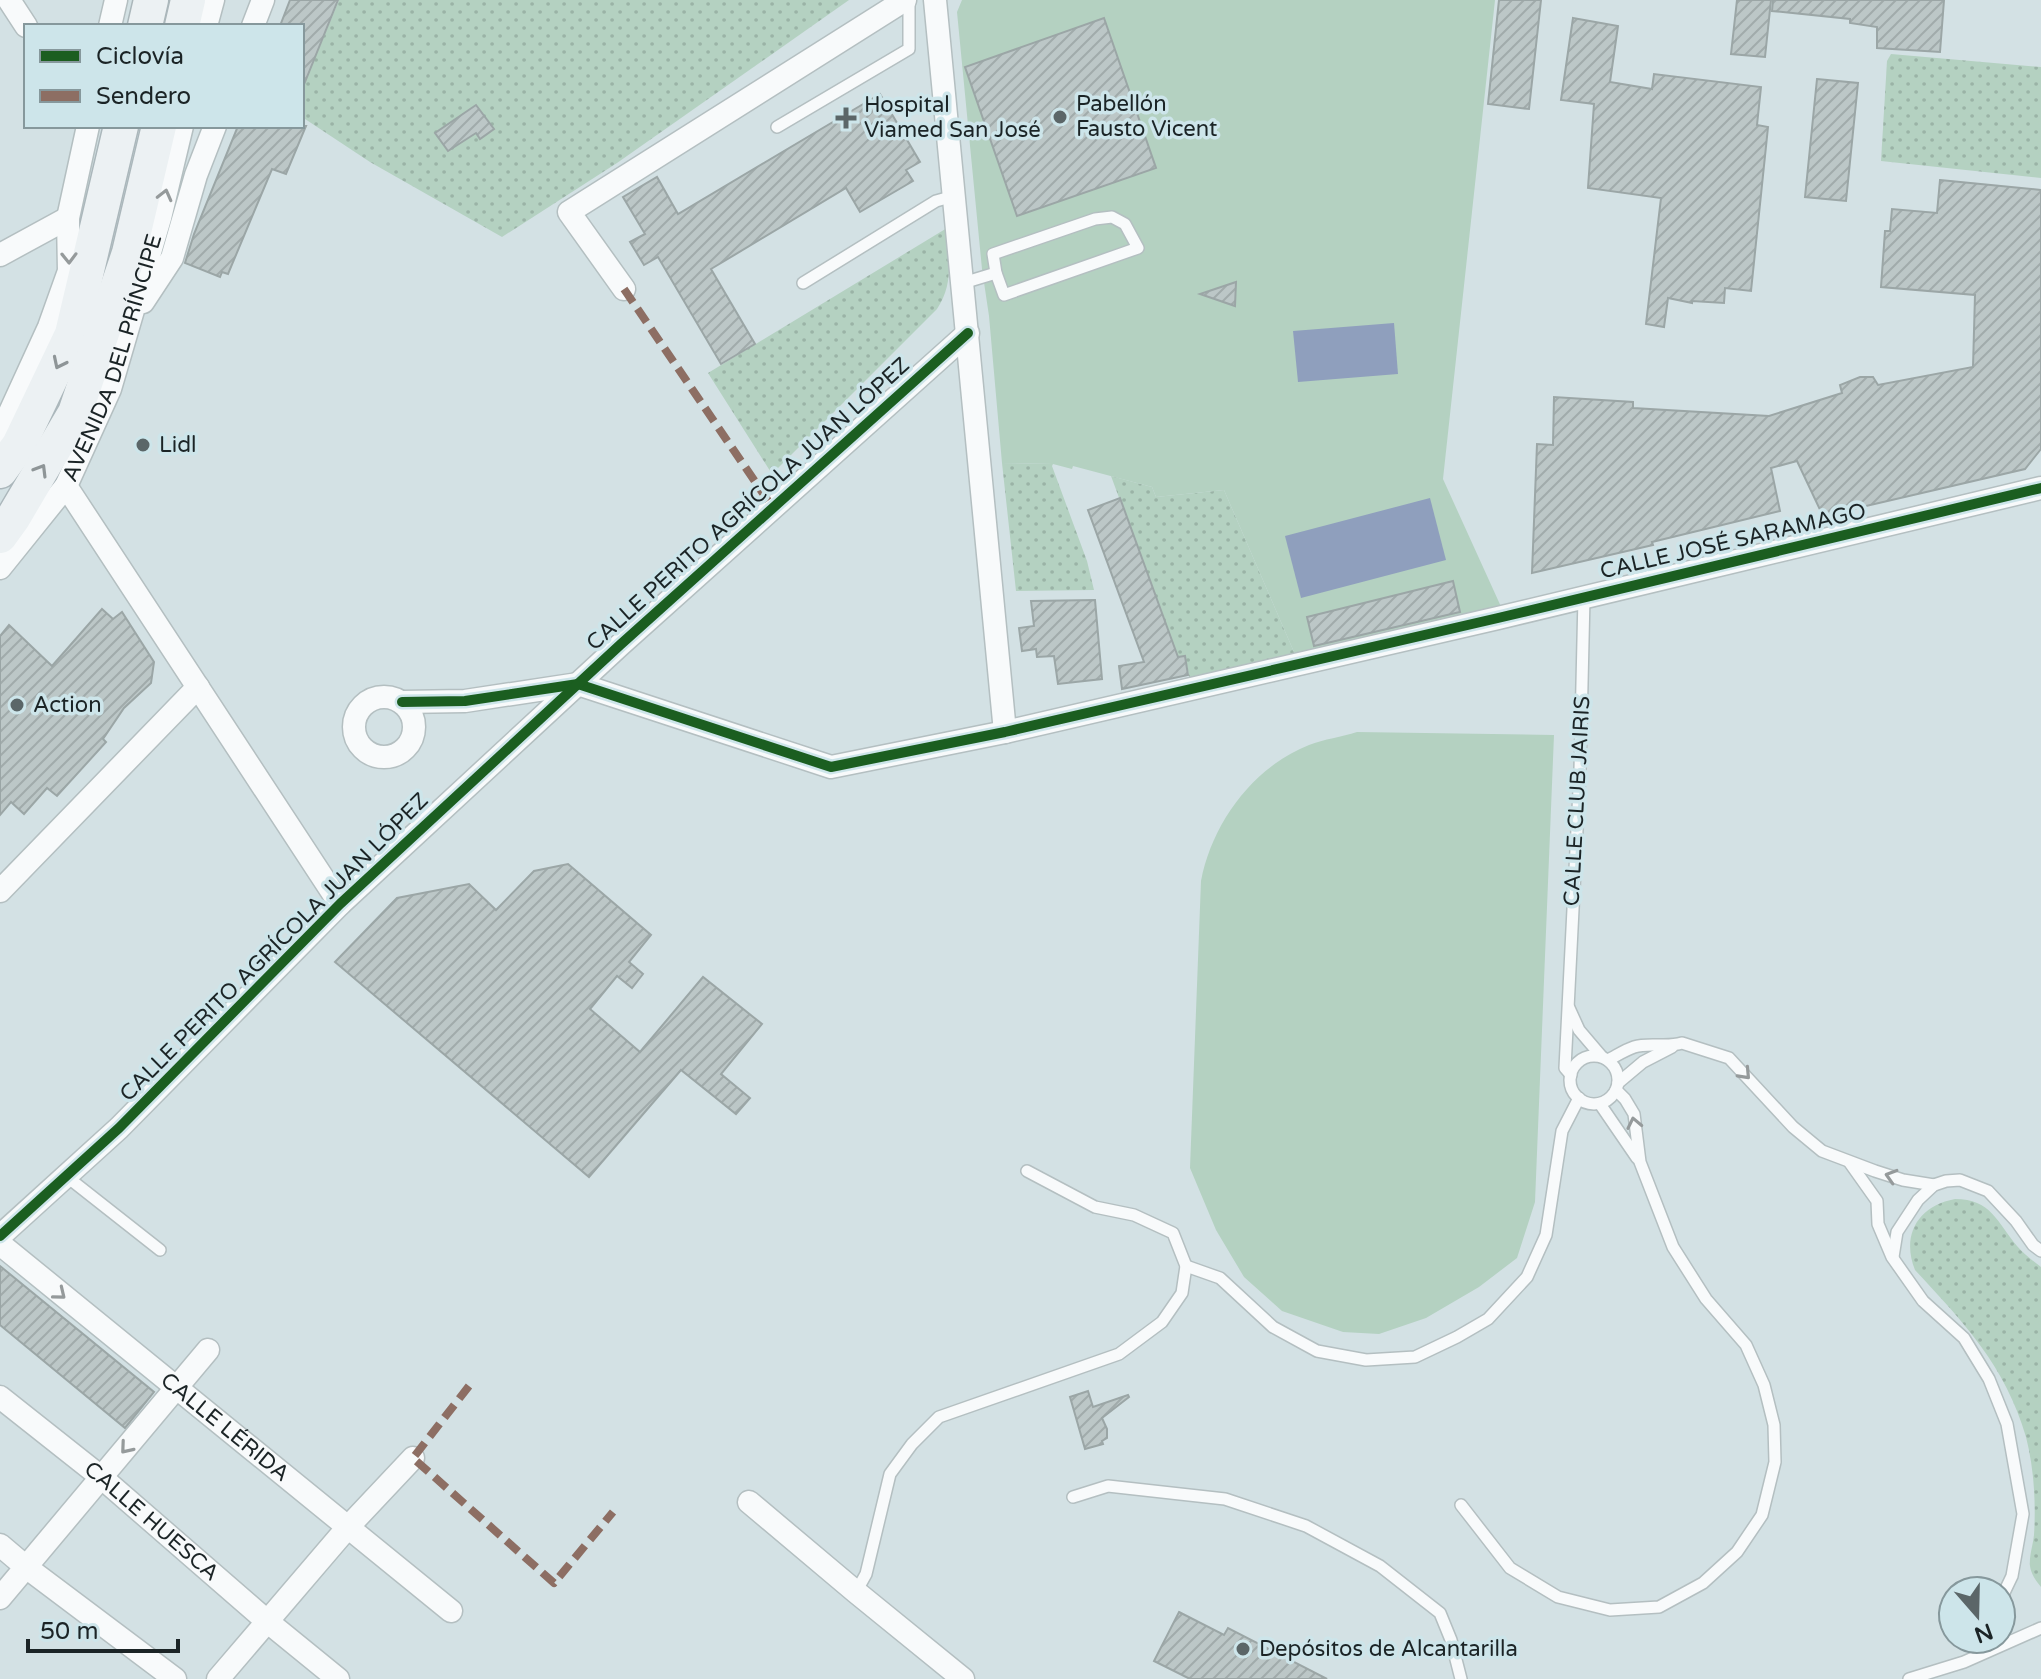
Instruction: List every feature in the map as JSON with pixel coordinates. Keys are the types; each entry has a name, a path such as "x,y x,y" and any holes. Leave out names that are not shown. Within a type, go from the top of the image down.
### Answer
{"main road":[{"path":"145,24 151,0"},
{"path":"182,24 188,0"},
{"name":"AVENIDA DEL PRÍNCIPE","path":"0,471 19,445 72,334 121,128"},
{"name":"AVENIDA DEL PRÍNCIPE","path":"0,536 75,413 129,253 159,128"}],"street":[{"path":"110,24 116,0"},
{"path":"207,24 213,0"},
{"path":"254,24 263,0"},
{"path":"624,289 569,212 907,0"},
{"path":"935,0 1005,732"},
{"path":"11,5 25,24"},
{"path":"0,434 5,400 49,327 69,271 68,218 88,128"},
{"name":"AVENIDA DEL PRÍNCIPE","path":"0,568 66,486 110,389 160,218 182,128"},
{"path":"129,324 172,258 196,175 214,128"},
{"path":"0,255 68,218"},
{"name":"CALLE PERITO AGRÍCOLA JUAN LÓPEZ","path":"0,1236 119,1128 340,904 578,684 968,333"},
{"path":"66,486 340,904"},
{"name":"CALLE JOSÉ SARAMAGO","path":"578,684 831,767 1005,732 2041,488"},
{"path":"402,702 465,701 578,684"},
{"path":"0,891 198,687"},
{"name":"CALLE LÉRIDA","path":"0,1244 451,1611"},
{"path":"0,1598 208,1350"},
{"name":"CALLE HUESCA","path":"0,1397 101,1477 338,1679"},
{"path":"218,1679 348,1527 413,1458"},
{"path":"749,1502 963,1679"},
{"path":"0,1545 175,1679"}],"lane":[{"path":"777,127 909,49 907,0"},
{"path":"803,283 936,201 954,196"},
{"path":"1112,217 1125,224 1138,248 1004,295 996,273 993,254 1095,219 1112,217"},
{"path":"963,283 996,273"},
{"name":"CALLE CLUB JAIRIS","path":"1571,1075 1565,1068 1580,770 1584,597"},
{"path":"1567,1004 1579,1030 1614,1067 1617,1086 1634,1114 1640,1162"},
{"path":"1677,1045 1634,1047 1605,1059 1593,1056 1579,1062 1571,1075 1572,1090 1579,1098 1600,1104 1611,1097 1617,1086 1643,1062 1682,1043 1729,1058 1793,1127 1822,1151 1903,1180 1934,1185"},
{"path":"1186,1266 1220,1278 1273,1327 1317,1351 1366,1360 1415,1357 1488,1319 1527,1277 1546,1235 1562,1131 1579,1098"},
{"path":"1461,1505 1510,1568 1558,1597 1610,1610 1659,1607 1703,1583 1737,1552 1762,1515 1775,1462 1774,1425 1764,1385 1746,1345 1706,1299 1673,1247 1640,1162 1600,1104"},
{"path":"1850,1163 1877,1201 1878,1224 1892,1257 1923,1301 1964,1338 1989,1379 2007,1424 2023,1514 2012,1575"},
{"path":"856,1592 866,1574 890,1474 912,1444 939,1417 1119,1354 1162,1322 1182,1293 1186,1266 1173,1233 1134,1215 1095,1207 1027,1171"},
{"path":"66,1176 160,1250"},
{"path":"1892,1257 1902,1221 1918,1200 1934,1185 1960,1180 1988,1191 2041,1251"},
{"path":"1073,1497 1108,1486 1225,1499 1306,1526 1380,1566 1440,1613 1461,1679"},
{"path":"1909,1679 1964,1662 2041,1628"}],"green space":[{"path":"339,0 849,0 617,163 502,237 370,162 304,118 304,84"},
{"path":"962,0 1495,0 1443,479 1503,611 1297,659 1224,490 1156,497 1152,487 1073,466 1072,469 1053,464 1002,463 957,12"},
{"path":"1891,54 2041,67 2041,178 1881,161 1887,61"},
{"path":"947,228 948,280 937,309 772,474 708,373"},
{"path":"1002,463 1053,464 1094,590 1016,591"},
{"path":"1111,476 1152,487 1156,497 1224,490 1297,659 1191,685 1185,656 1178,657"},
{"path":"1357,732 1554,735 1535,1202 1517,1258 1479,1287 1426,1318 1379,1334 1343,1332 1282,1311 1244,1277 1216,1230 1190,1168 1201,881 1215,838 1238,800 1270,767 1309,745"},
{"path":"1955,1199 1977,1203 1985,1208 2020,1249 2041,1267 2041,1587 2030,1566 2034,1535 2034,1486 2029,1449 2017,1411 1995,1366 1950,1308 1915,1270 1911,1257 1912,1234 1922,1215"}],"water":[{"path":"1394,323 1398,374 1298,382 1293,331"},
{"path":"1430,498 1446,560 1301,598 1285,536"}],"building":[{"path":"290,0 338,0 304,85 304,24 281,24"},
{"path":"1499,0 1541,0 1529,109 1488,104"},
{"path":"1737,0 1771,0 1765,57 1731,54"},
{"path":"1773,0 1944,0 1940,52 1877,48 1877,27 1850,23 1850,19 1772,11"},
{"name":"Pabellón Fausto Vicent","path":"1104,18 1156,168 1017,216 965,67"},
{"path":"1573,18 1618,26 1610,82 1652,89 1654,74 1761,87 1757,125 1768,127 1751,291 1725,288 1724,303 1692,303 1668,298 1664,327 1646,324 1661,198 1588,188 1594,104 1561,100"},
{"path":"1817,79 1858,83 1846,201 1805,197"},
{"path":"880,94 920,162 906,170 913,181 860,212 846,188 711,269 755,344 721,364 658,257 644,265 630,242 645,234 623,197 657,177 678,214"},
{"path":"476,105 494,129 480,139 476,133 448,151 435,133"},
{"path":"306,126 286,174 272,169 228,274 222,272 220,277 185,263 237,128"},
{"path":"1940,180 2041,190 2041,449 2025,469 1823,516 1797,461 1771,468 1780,511 1532,573 1537,444 1553,445 1554,397 1633,402 1633,408 1769,416 1842,393 1840,385 1860,377 1873,377 1878,385 1973,367 1975,295 1881,287 1885,231 1890,231 1892,209 1937,213"},
{"path":"1236,282 1235,306 1200,294"},
{"path":"1120,498 1178,657 1185,656 1188,675 1122,689 1119,666 1144,662 1088,510"},
{"path":"1453,581 1460,612 1314,646 1307,617"},
{"path":"1095,600 1102,679 1058,684 1054,656 1037,657 1036,649 1022,651 1019,628 1034,626 1031,601"},
{"path":"102,609 113,619 122,612 154,662 151,683 124,708 103,739 106,742 57,796 47,788 24,814 11,802 0,815 0,636 9,625 52,666"},
{"path":"568,864 651,935 629,962 643,974 632,988 617,976 590,1009 640,1052 703,977 762,1024 721,1074 750,1098 736,1114 681,1070 589,1177 335,962 397,898 469,884 496,910 534,871"},
{"path":"0,1266 154,1392 125,1428 0,1325"},
{"path":"1088,1391 1093,1407 1129,1397 1102,1418 1107,1429 1103,1444 1085,1449 1070,1397"},
{"path":"1179,1612 1224,1635 1228,1628 1327,1679 1190,1679 1154,1661"}],"marked path":[{"path":"624,289 773,508"},
{"path":"469,1386 413,1458 554,1583 613,1512"}],"cycle path":[{"path":"0,1236 119,1128 340,904 620,645 968,333"},
{"path":"402,702 465,701 578,684 831,767 1005,732 2041,488"}],"place":[{"name":"Pabellón Fausto Vicent","path":"1060,117"},
{"name":"Hospital Viamed San José","path":"846,118"},
{"name":"Lidl","path":"143,445"},
{"name":"Action","path":"17,705"},
{"name":"Depósitos de Alcantarilla","path":"1243,1649"}]}
